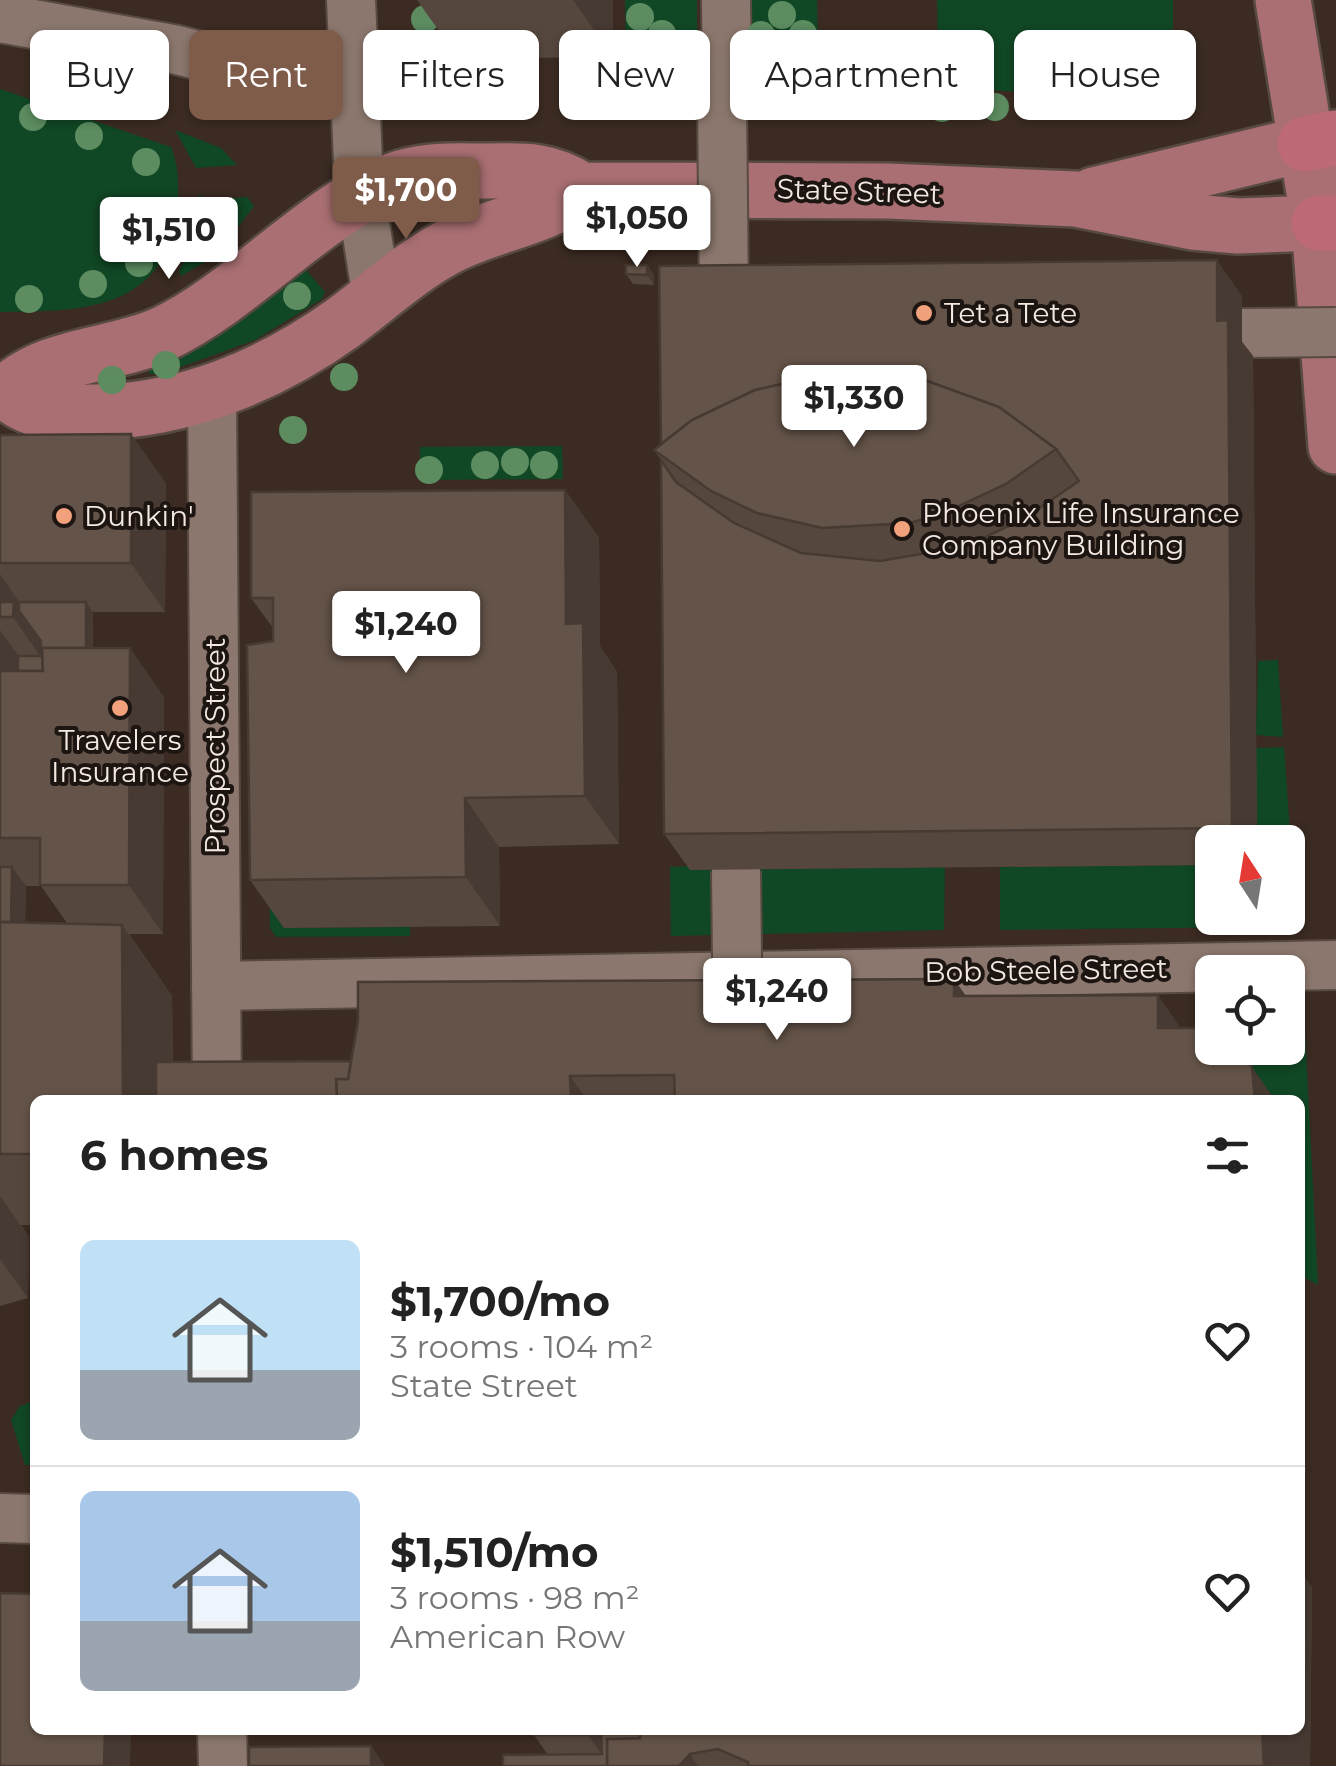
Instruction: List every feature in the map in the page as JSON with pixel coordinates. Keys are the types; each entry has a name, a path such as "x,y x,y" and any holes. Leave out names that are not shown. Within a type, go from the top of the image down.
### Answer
{"main road":[{"path":"1283,0 1321,141 1336,446"},
{"name":"State Street","path":"1076,200 1321,141"},
{"name":"State Street","path":"581,190 548,211 447,248 304,348 212,392 148,410 66,412 32,408 4,392 32,374 130,347 195,317 360,198 398,180 434,171 539,171 556,174 581,190 886,191 1076,200 1193,222 1238,226 1327,223"}],"street":[{"path":"351,0 360,198 377,298"},
{"path":"726,0 726,75 722,96 737,320"},
{"path":"0,18 189,53"},
{"path":"1224,334 1336,332"},
{"name":"Prospect Street","path":"212,392 218,1095"},
{"path":"736,820 739,1066"},
{"name":"Bob Steele Street","path":"216,986 1336,965"},
{"path":"0,1518 30,1519"},
{"path":"222,1735 223,1766"}],"green space":[{"path":"625,0 697,0 697,30 626,30"},
{"path":"747,0 817,0 818,30 747,30"},
{"path":"937,0 1173,0 1173,30 1014,30 1014,91 994,91 994,30 938,30"},
{"path":"0,89 30,99 30,120 91,120 171,147 178,181 176,216 167,248 153,272 134,289 86,307 0,312"},
{"path":"175,130 221,148 237,165 196,168"},
{"path":"199,195 207,200 247,197 254,206 217,255 181,276 179,271 191,248"},
{"path":"305,269 325,292 322,299 255,340 162,374 150,374 147,366"},
{"path":"562,446 563,479 420,480 420,447"},
{"path":"1278,660 1283,737 1256,735 1258,661"},
{"path":"1284,747 1290,825 1257,825 1256,748"},
{"path":"268,836 284,928 410,927 410,936 276,937 270,928"},
{"path":"1195,865 1195,928 1000,930 1000,867"},
{"path":"689,866 690,870 945,867 944,930 671,936 670,867"},
{"path":"1305,1031 1318,1285 1305,1278 1305,1095 1251,1095 1123,1034 1195,1033 1195,1065 1305,1065"},
{"path":"30,1402 30,1465 25,1465 11,1420 19,1407"}],"building":[{"path":"1217,260 1217,321 1228,320 1232,825 664,834 661,460 676,482 734,523 801,553 880,561 967,546 1025,518 1079,481 1056,449 999,407 908,374 822,375 755,390 692,420 661,444 659,266"},
{"path":"626,265 647,265 647,275 626,274"},
{"path":"908,374 999,407 1056,449 1006,484 944,513 910,523 822,528 757,513 711,491 654,450 692,420 755,390 822,375"},
{"path":"131,434 131,563 0,563 0,435"},
{"path":"565,490 566,624 583,623 585,796 465,798 466,877 250,880 247,645 273,641 273,598 251,598 251,492"},
{"path":"0,602 14,602 13,617 0,617"},
{"path":"19,602 86,602 86,648 42,648 43,671 18,671 18,656 40,656 41,641 19,611"},
{"path":"42,648 130,648 129,885 40,885 40,838 0,838 0,671 43,671"},
{"path":"0,867 12,867 11,922 0,922"},
{"path":"0,922 122,925 123,1095 30,1095 30,1154 0,1154"},
{"path":"954,979 954,996 1158,995 1158,1028 1195,1028 1195,1065 1250,1065 1255,1095 675,1095 674,1075 570,1076 571,1095 337,1095 336,1079 348,1079 358,1021 358,982"},
{"path":"351,1061 348,1079 336,1079 337,1095 156,1095 156,1062"},
{"path":"0,1593 30,1594 30,1735 105,1735 104,1766 0,1766"},
{"path":"601,1735 640,1735 607,1739 607,1766 503,1766 503,1755 602,1754"},
{"path":"1262,1735 1264,1766 748,1766 748,1762 718,1749 690,1754 679,1766 607,1766 607,1739"},
{"path":"371,1746 371,1766 249,1766 249,1747"}],"place":[{"name":"Tet a Tete","path":"924,313"},
{"name":"Dunkin'","path":"64,516"},
{"name":"Phoenix Life Insurance Company Building","path":"902,529"},
{"name":"Travelers Insurance","path":"120,708"}]}
